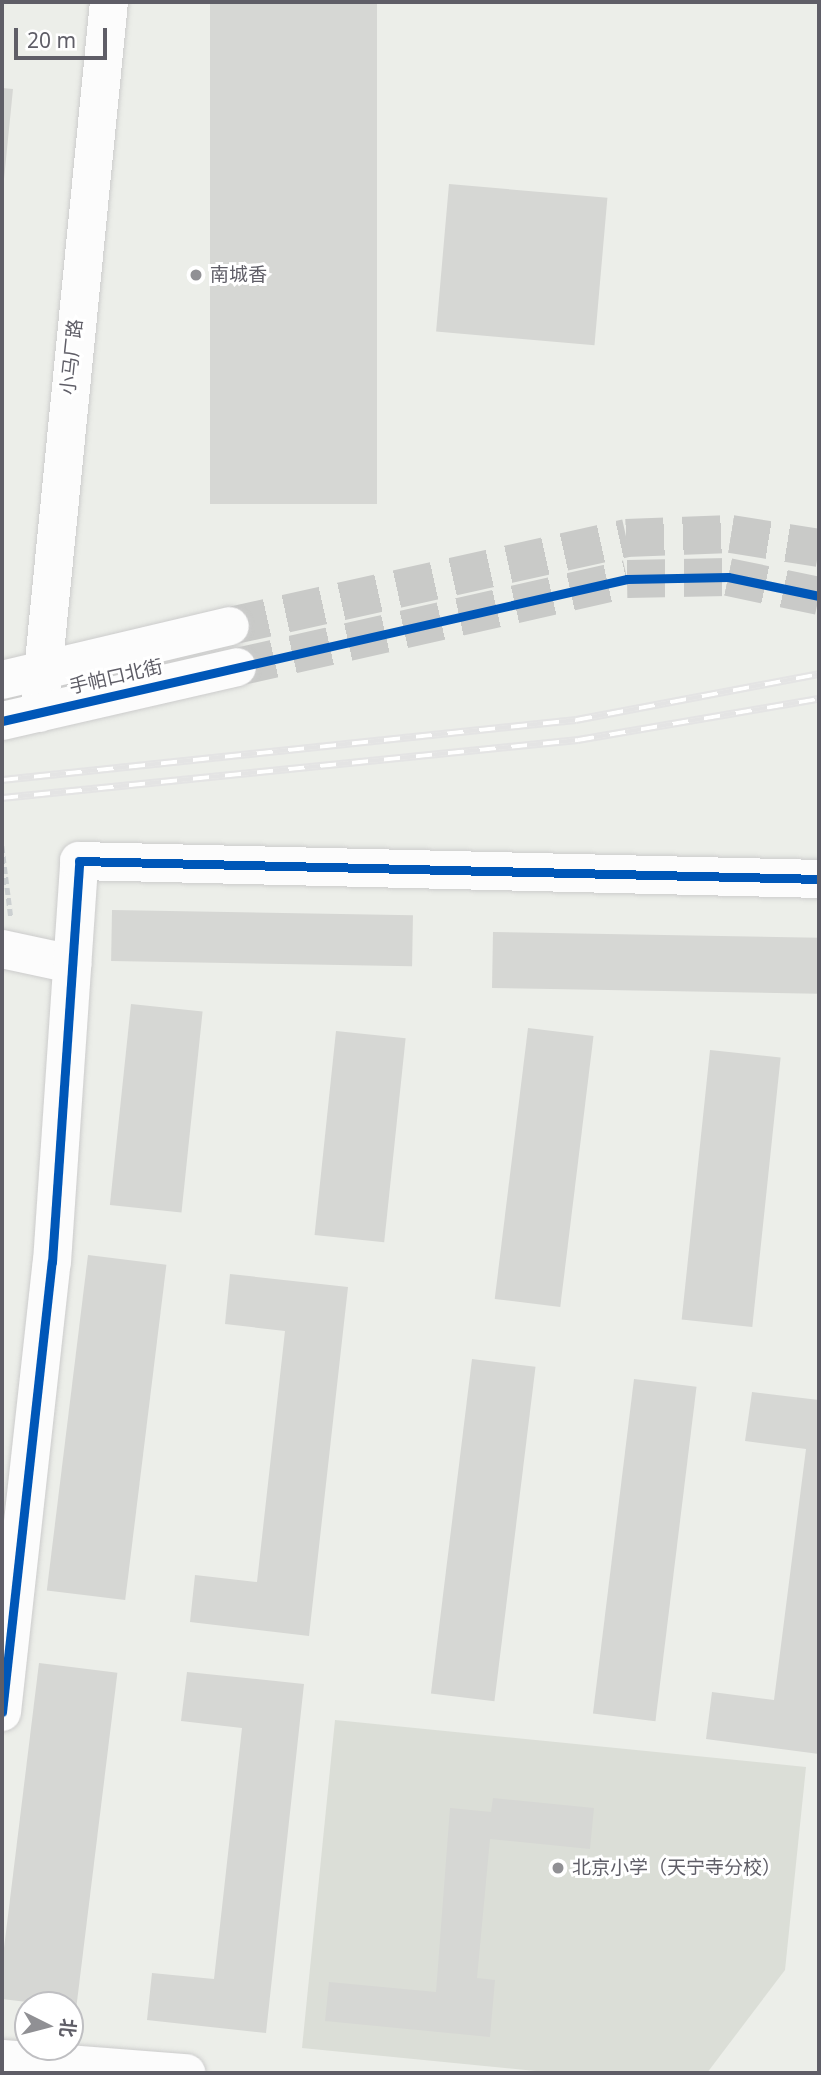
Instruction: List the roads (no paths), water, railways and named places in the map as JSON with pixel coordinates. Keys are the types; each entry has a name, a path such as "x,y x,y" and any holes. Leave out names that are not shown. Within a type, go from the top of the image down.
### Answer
{"street":[{"name":"小马厂路","path":"39,713 40,671 109,2"},
{"name":"手帕口北街","path":"2,680 230,626"},
{"name":"手帕口北街","path":"2,721 237,667"},
{"path":"2,1712 13,1514 52,1262 79,861 819,879"},
{"path":"9,950 72,964"},
{"path":"2,2059 186,2073"}],"tunnel":[{"path":"230,626 626,538 731,534 819,548"},
{"path":"237,667 627,579 728,577 819,596"}],"railway":[{"path":"2,780 576,720 819,674"},
{"path":"2,798 578,740 819,699"}],"place":[{"name":"南城香","path":"196,275"},
{"name":"北京小学（天宁寺分校）","path":"558,1868"}]}
